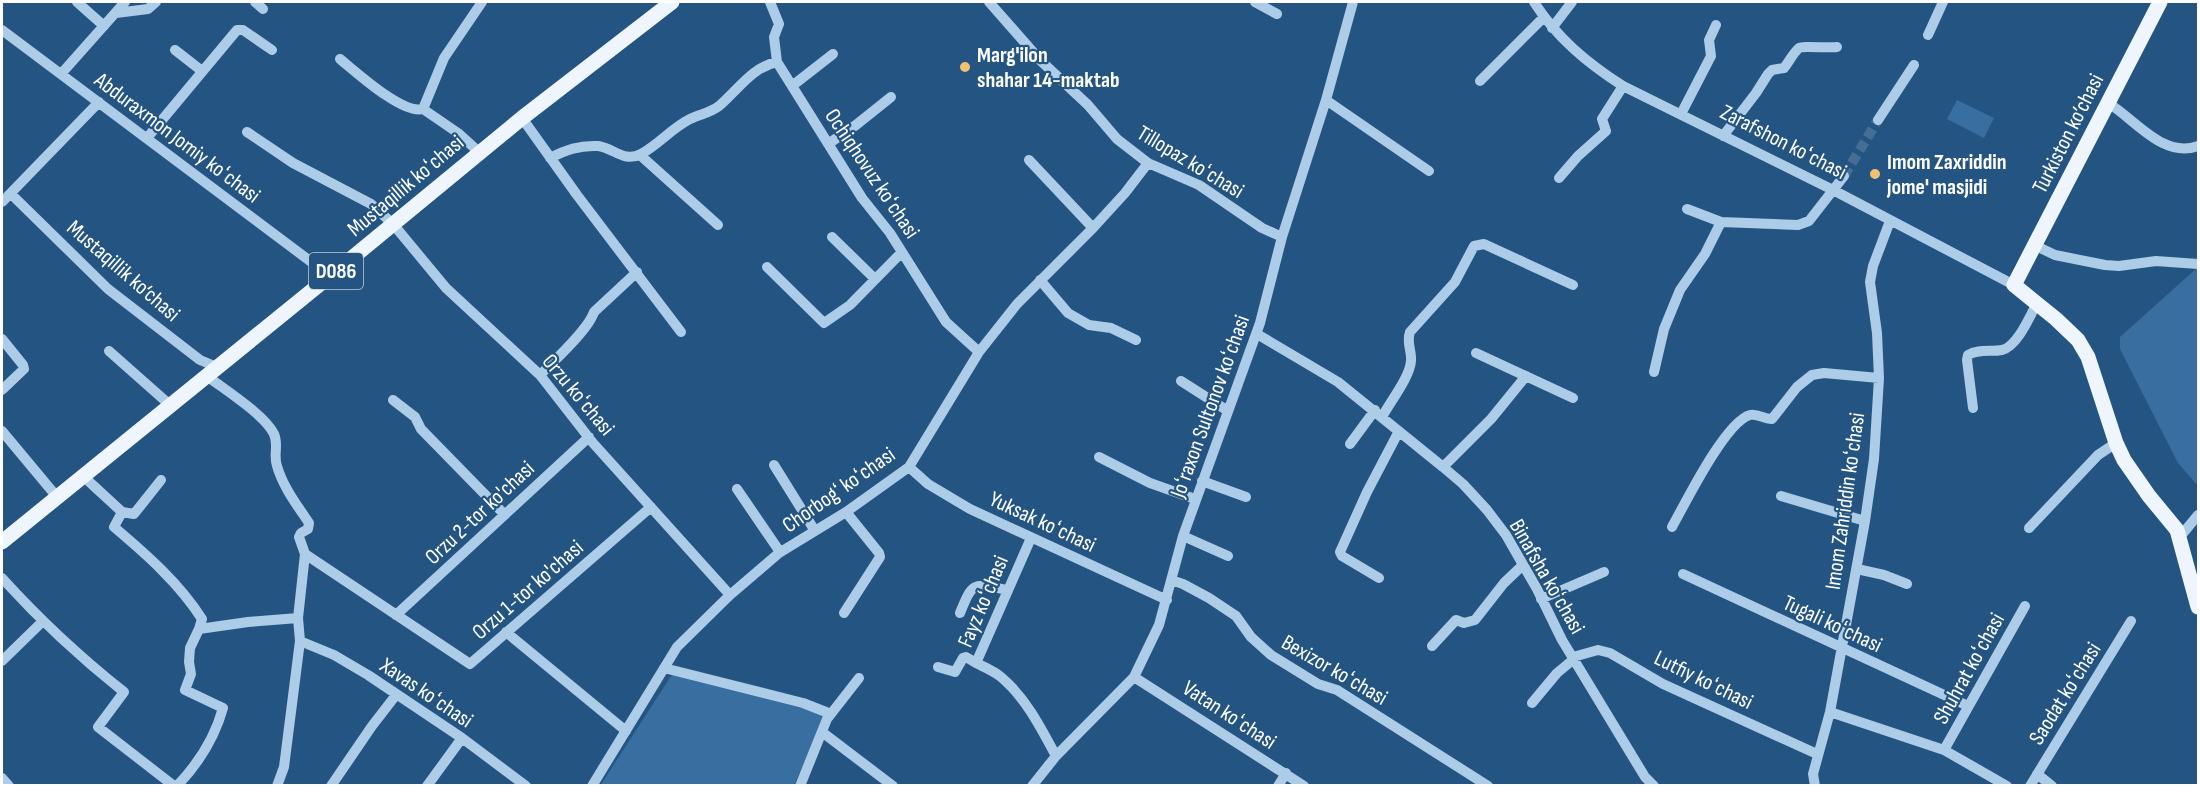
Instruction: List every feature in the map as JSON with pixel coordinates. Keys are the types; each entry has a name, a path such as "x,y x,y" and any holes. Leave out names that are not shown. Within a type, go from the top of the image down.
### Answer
{"main road":[{"name":"Mustaqillik koʻchasi","path":"2,542 522,117 672,2"},
{"name":"Turkiston ko’chasi","path":"2014,285 2160,2"},
{"name":"Zarafshon koʻchasi","path":"2014,285 2078,340 2088,357 2116,443 2124,460 2177,530 2199,607"}],"street":[{"path":"77,2 104,26"},
{"path":"61,74 125,2"},
{"path":"116,13 148,9 156,2"},
{"path":"423,109 444,58 482,2"},
{"name":"Ochiqhovuz koʻchasi","path":"770,2 779,24 774,37 777,62 862,198 902,252 946,322 979,352"},
{"name":"Tillopaz koʻchasi","path":"989,2 1041,61 1088,105 1117,139 1148,163 1199,184 1262,228 1282,237"},
{"path":"1255,2 1277,15"},
{"name":"Joʻraxon Sultonov koʻchasi","path":"1032,786 1056,756 1134,677 1159,625 1195,499 1257,333 1282,237 1326,100 1353,2"},
{"name":"Zarafshon koʻchasi","path":"1534,2 1552,28 1594,67 1623,86 1833,190 2014,285"},
{"path":"1552,28 1572,2"},
{"path":"1928,35 1943,2"},
{"path":"1480,81 1544,17"},
{"path":"1681,114 1711,56 1709,40 1716,25"},
{"path":"147,138 237,30 240,29 272,50"},
{"name":"Abduraxmon Jomiy koʻchasi","path":"2,30 330,276"},
{"path":"1723,136 1768,74 1772,70 1784,68 1800,48 1805,46 1817,49 1837,47"},
{"path":"175,50 202,71"},
{"path":"792,86 832,54"},
{"path":"340,59 369,83 407,108 415,111 423,109 458,133 479,153"},
{"path":"550,158 574,146 598,146 629,157 640,155 690,119 707,114 760,69 777,62"},
{"path":"1878,120 1914,65"},
{"path":"1559,178 1578,156 1606,131 1602,119 1623,86"},
{"path":"828,144 891,97"},
{"path":"1326,100 1429,171"},
{"path":"2,202 99,102"},
{"path":"2109,103 2160,141 2177,148 2199,146"},
{"path":"522,117 550,158 681,332"},
{"name":"Orzu koʻchasi","path":"247,132 293,163 371,204 393,224 446,288 540,375 589,437 730,595"},
{"path":"640,155 718,225"},
{"path":"1029,160 1093,228"},
{"name":"Chorbogʻ koʻchasi","path":"592,786 677,647 730,595 780,552 846,512 909,467 979,352 1017,304 1093,228 1125,193 1148,163"},
{"path":"1687,209 1721,222 1787,226 1804,224 1844,176"},
{"name":"Mustaqillik ko‘chasi","path":"11,195 108,288 200,360 273,432 277,443 275,463 284,485 309,523 308,528 301,532 299,537 305,554 298,618 300,641 284,767 277,786"},
{"name":"Imom Zahriddin koʻchasi","path":"1815,786 1813,774 1830,712 1857,569 1874,459 1879,378 1877,333 1870,282 1873,266 1890,221"},
{"path":"1654,372 1664,330 1680,290 1705,254 1721,222"},
{"path":"832,237 875,279"},
{"path":"1350,444 1379,414 1410,367 1408,340 1410,332 1455,282 1474,246 1484,244 1573,285"},
{"path":"2034,245 2055,255 2105,266 2119,267 2156,261 2199,264"},
{"path":"767,267 824,323 850,305 902,252"},
{"path":"540,375 592,318 594,312 637,272"},
{"path":"1040,280 1068,313 1089,325 1111,328 1136,340"},
{"path":"1973,408 1968,355 1974,352 2003,350 2008,347 2014,342 2037,303"},
{"name":"Binafsha koʻchasi","path":"1257,333 1338,382 1463,484 1487,510 1506,535 1573,658 1646,777 1654,786"},
{"path":"2,339 24,369 2,390"},
{"path":"109,351 170,405"},
{"path":"1476,353 1573,398"},
{"path":"1672,527 1716,448 1745,418 1752,414 1767,420 1772,419 1801,382 1818,373 1879,378"},
{"path":"1443,467 1491,419 1526,376"},
{"path":"1181,381 1228,411"},
{"path":"393,400 415,417 421,429 505,514"},
{"path":"2,430 57,497"},
{"path":"1379,578 1342,556 1340,552 1367,492 1399,431"},
{"name":"Orzu 2-tor ko'chasi","path":"396,615 589,437"},
{"path":"2029,528 2098,455 2116,443"},
{"path":"1098,457 1150,483 1195,499"},
{"path":"774,465 815,531"},
{"name":"Yuksak koʻchasi","path":"909,467 928,484 970,509 1167,600"},
{"path":"83,476 122,512 134,514 160,480"},
{"path":"1202,481 1246,497"},
{"path":"737,489 780,552"},
{"path":"1781,496 1865,521"},
{"name":"Orzu 1-tor ko'chasi","path":"305,554 470,664 651,507"},
{"path":"2,578 42,622 81,658 124,692 98,727 176,786 193,769 219,722 223,708 184,690 192,672 189,662 190,648 202,619 194,606 156,564 114,526 122,512"},
{"path":"844,613 880,557 846,512"},
{"path":"2180,538 2199,515"},
{"path":"1183,536 1228,555"},
{"name":"Fayz koʻchasi","path":"1031,538 976,663 1000,676 1019,695 1030,709 1056,756"},
{"path":"1432,646 1456,620 1464,623 1475,620 1504,583 1523,565"},
{"path":"1857,569 1884,575 1907,584"},
{"path":"1541,599 1604,572"},
{"name":"Tugali koʻchasi","path":"1683,574 1968,706"},
{"name":"Bexizor koʻchasi","path":"1171,580 1209,598 1236,616 1251,637 1271,655 1318,684 1337,690 1488,786"},
{"path":"960,613 969,591 976,587 986,586 1007,590"},
{"name":"Shuhrat koʻchasi","path":"1944,750 2025,606"},
{"path":"199,629 298,618"},
{"name":"Saodat koʻchasi","path":"2030,786 2131,621"},
{"path":"2,661 42,622"},
{"path":"506,632 626,731"},
{"name":"Xavas koʻchasi","path":"300,641 334,655 462,738 525,786"},
{"name":"Lutfiy koʻchasi","path":"1573,658 1598,650 1610,653 1663,684 1817,754"},
{"path":"938,667 955,672 963,658 966,657 976,663"},
{"path":"1532,703 1573,658"},
{"path":"664,668 803,703 831,714"},
{"name":"Vatan koʻchasi","path":"1134,677 1304,786"},
{"path":"800,786 831,714 859,678"},
{"path":"331,786 396,695"},
{"path":"1830,712 1944,750 2007,786"},
{"path":"822,732 893,786"},
{"path":"427,786 462,738"},
{"path":"1278,786 1286,773"},
{"path":"2037,774 2052,786"},
{"path":"2,778 9,786"}],"shaded area":[{"path":"1957,100 1994,118 1984,138 1947,119"},
{"path":"2197,268 2198,486 2178,463 2120,349 2120,337"},
{"path":"673,673 826,714 794,785 600,786"}],"tunnel":[{"path":"1844,176 1878,120"}],"place":[{"name":"Marg'ilon shahar 14-maktab","path":"965,67"},
{"name":"Imom Zaxriddin jome' masjidi","path":"1875,174"}]}
